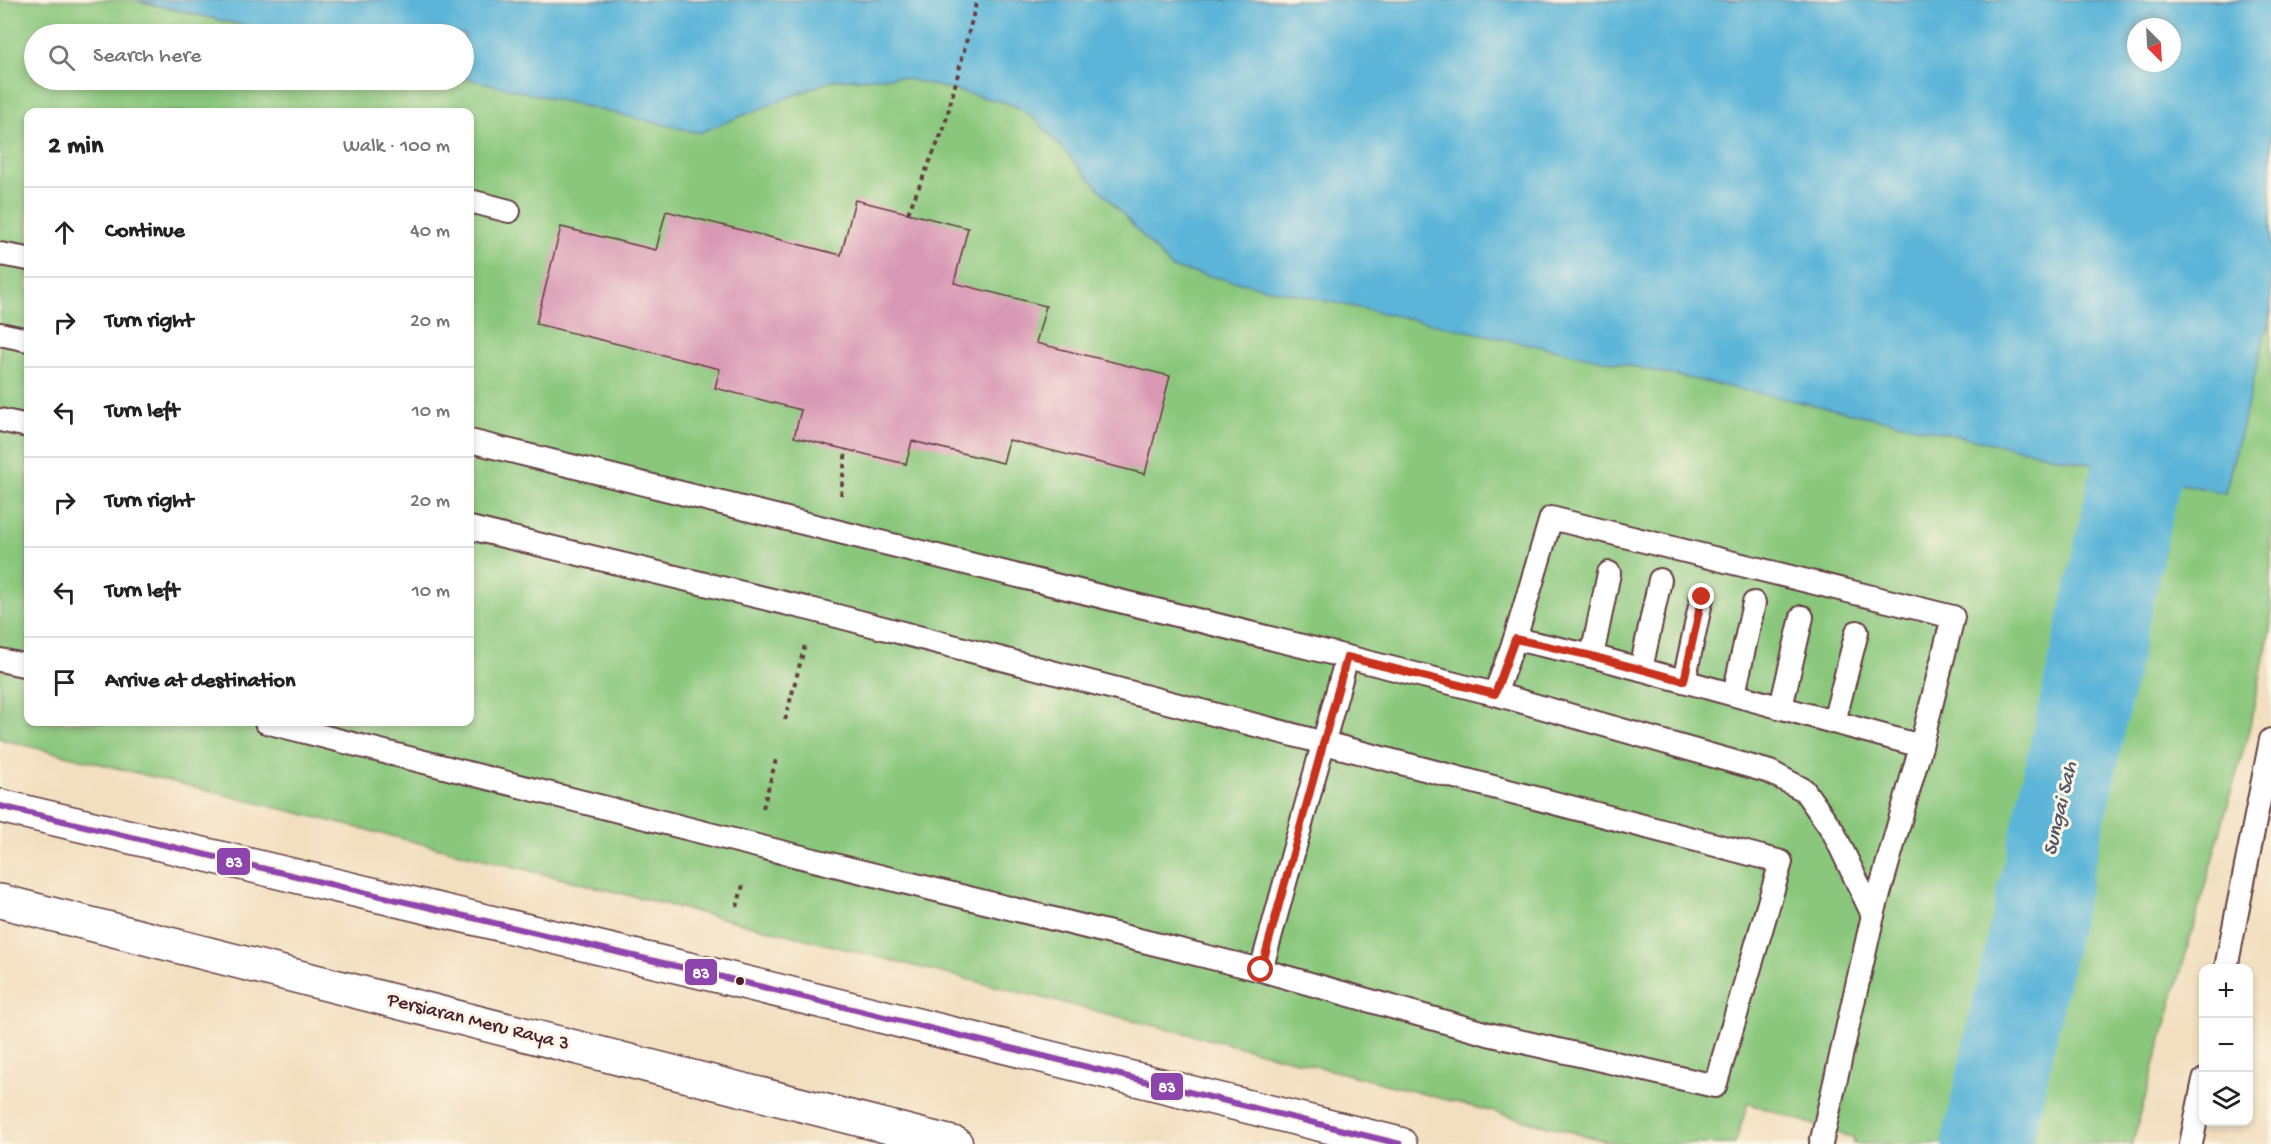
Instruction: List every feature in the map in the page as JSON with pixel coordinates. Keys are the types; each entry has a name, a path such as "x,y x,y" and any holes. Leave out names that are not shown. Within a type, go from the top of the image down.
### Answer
{"street":[{"path":"0,806 730,979 1230,1100 1400,1144"},
{"name":"Persiaran Meru Raya 3","path":"0,901 956,1144"}],"lane":[{"path":"474,202 509,211"},
{"path":"0,254 24,258"},
{"path":"0,334 24,339"},
{"path":"0,420 24,425"},
{"path":"474,442 1495,694 1770,772 1804,790 1833,831 1873,915"},
{"path":"1495,694 1515,639 1551,518 1953,617 1921,746 1873,915 1821,1144"},
{"path":"282,726 1261,970 1488,1034 1715,1086 1781,862 825,613 474,529"},
{"path":"1592,656 1609,573"},
{"path":"1641,669 1660,580"},
{"path":"1684,681 1702,597"},
{"path":"1734,694 1754,603"},
{"path":"1781,707 1802,617"},
{"path":"1834,722 1857,632"},
{"path":"1515,639 1592,656 1921,746"},
{"path":"1261,970 1347,657"},
{"path":"0,660 24,665"},
{"path":"2227,964 2271,741"},
{"path":"2191,1144 2199,1105"}],"path":[{"path":"908,213 944,128 977,0"},
{"path":"840,503 846,449"},
{"path":"785,720 806,641"},
{"path":"760,816 777,756"}],"green space":[{"path":"0,0 2271,0 2271,625 2249,730 2132,1144 1853,1144 1854,1138 1748,1103 1735,1144 1618,1144 1273,1055 0,739"}],"water":[{"path":"134,0 2271,0 2271,311 2225,493 1172,268 1038,122 1019,108 1007,103 899,77 833,80 699,133 474,80 474,24 237,24"}],"building":[{"path":"855,200 968,228 954,283 1046,306 1036,343 1170,376 1145,474 1009,440 1003,463 912,441 906,464 794,437 801,410 715,388 720,369 536,324 561,227 656,250 666,211 841,255"}],"waterway":[{"name":"Sungai Sah","path":"1987,1144 2136,474"}],"transit line":[{"name":"83","path":"0,806 718,976 1400,1144"}],"route":[{"path":"1261,970 1347,657 1495,694 1515,639 1592,656 1684,681 1702,597"}]}
